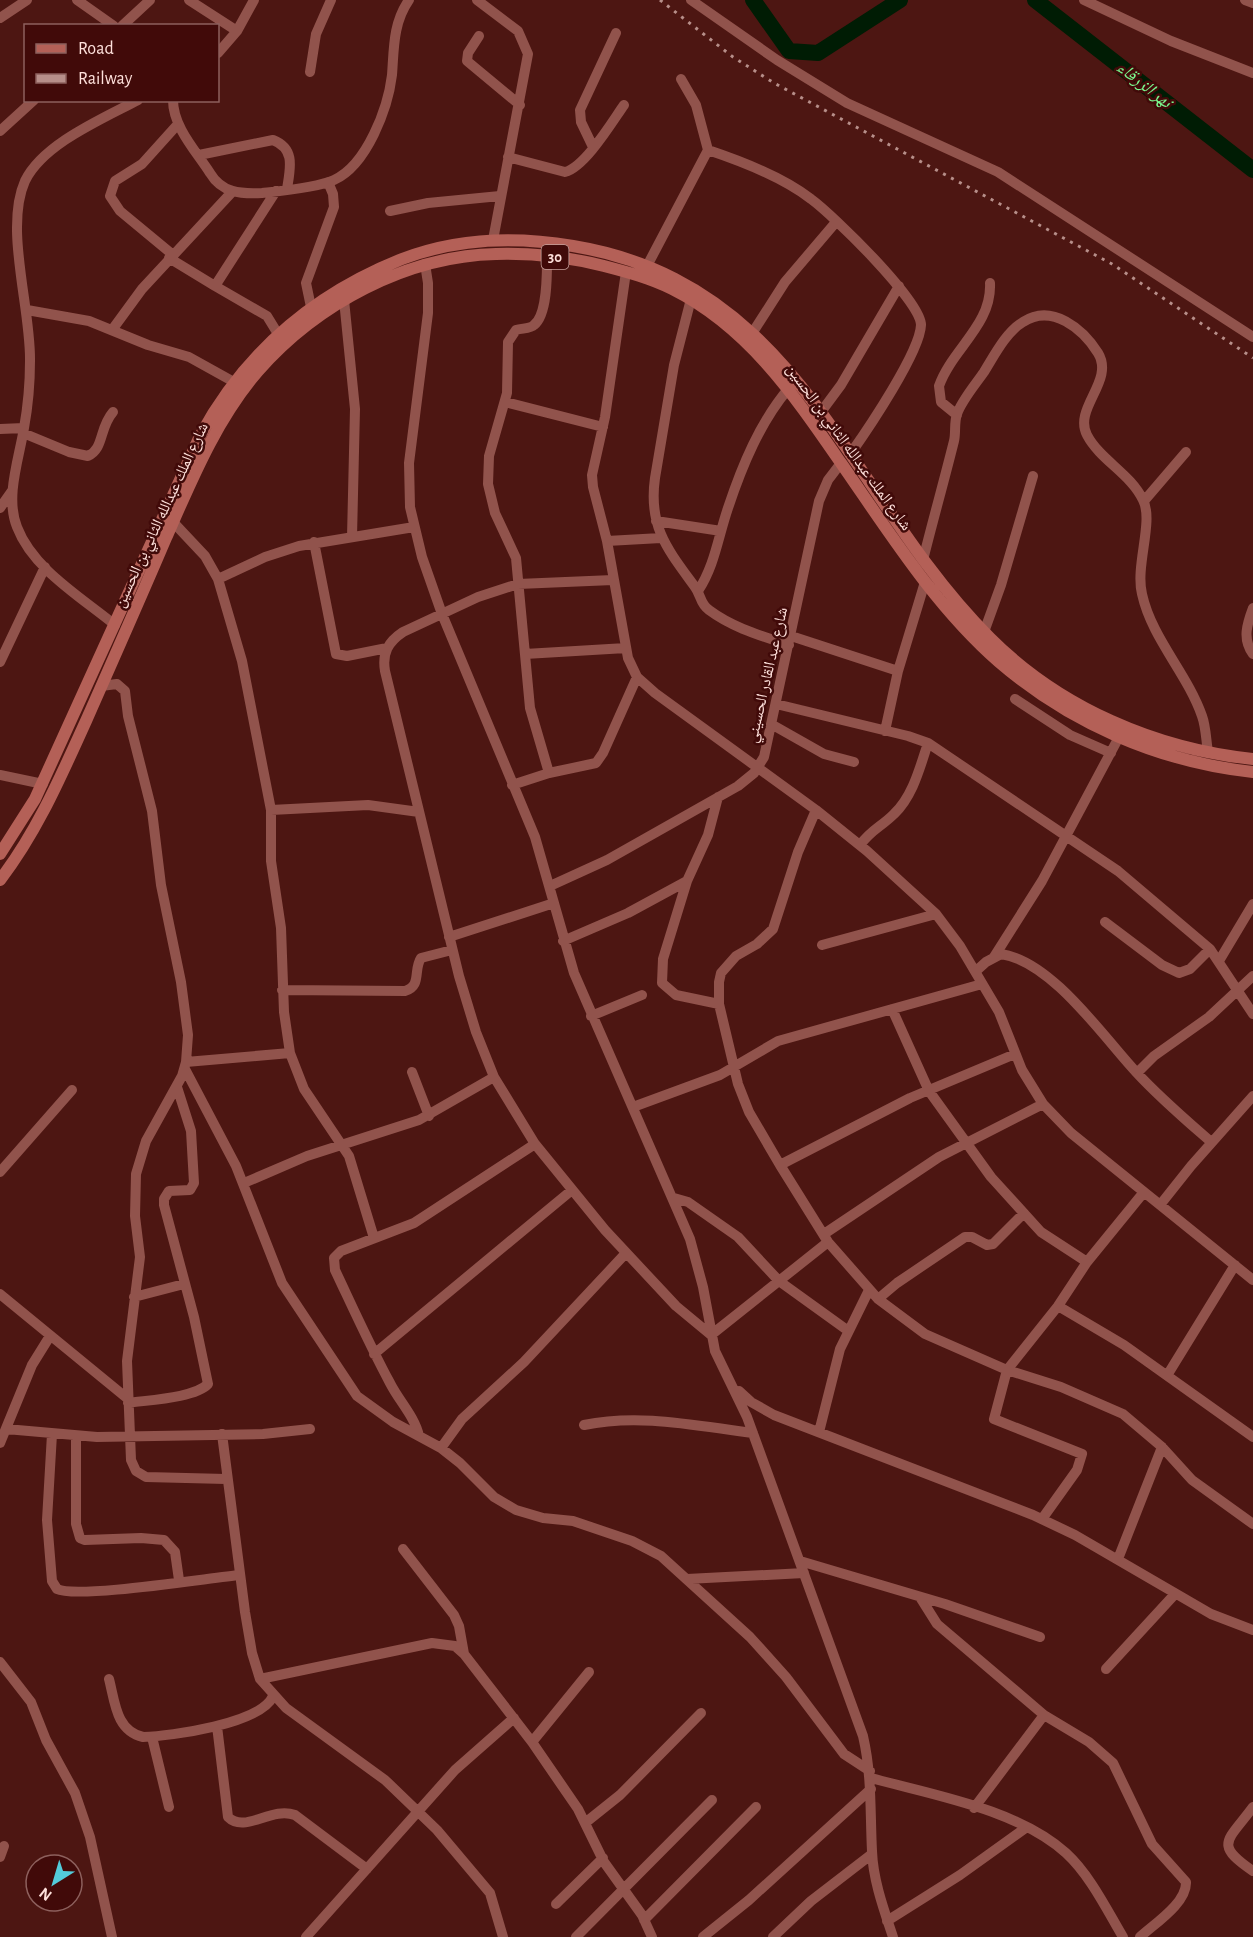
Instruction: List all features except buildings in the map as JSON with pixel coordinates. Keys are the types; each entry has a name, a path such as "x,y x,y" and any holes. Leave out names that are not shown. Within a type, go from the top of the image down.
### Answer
{"main road":[{"name":"شارع الملك عبدالله الثاني بن الحسين","path":"0,880 46,808 173,522 178,497 204,428 234,382 278,334 311,307 344,286 381,267 437,247 474,241 493,240 570,246 605,252 647,266 694,288 753,332 785,365 851,453 924,560 984,632 1016,662 1094,713 1153,738 1208,752 1253,759"},
{"path":"474,241 475,254"},
{"name":"شارع الملك عبدالله الثاني بن الحسين","path":"0,854 20,825 42,784 115,625 178,497 212,438 255,375 299,332 344,300 372,285 425,264 475,254 547,256 626,272 658,282 691,299 739,335 789,388 925,582 950,612 999,661 1059,705 1119,737 1184,760 1253,772"}],"street":[{"path":"0,18 27,0"},
{"path":"77,0 111,24"},
{"path":"124,24 150,0"},
{"path":"189,0 237,31"},
{"path":"219,52 237,31 254,0"},
{"path":"310,72 316,34 331,0"},
{"path":"173,102 173,111 178,124 198,155 217,182 232,192 276,191 328,182 346,171 368,143 382,115 392,78 398,22 409,0"},
{"path":"477,0 490,4 518,31 526,46 528,62 493,240"},
{"path":"691,0 777,60 847,103 998,172 1253,337"},
{"path":"1084,0 1171,41 1253,73"},
{"path":"1245,0 1253,3"},
{"path":"593,147 581,122 580,110 616,33"},
{"path":"479,36 468,53 467,61 520,105"},
{"path":"647,266 708,150 696,105 681,79"},
{"path":"0,131 32,102"},
{"path":"115,625 45,567 27,546 17,528 12,510 13,490 24,430 30,360 17,215 21,191 30,172 56,147 135,102"},
{"path":"508,157 565,172 573,169 593,147 624,105"},
{"path":"178,124 142,164 115,181 110,196 120,211 171,256 215,286 267,316 278,334"},
{"path":"198,155 273,140 287,149 290,157 287,189"},
{"path":"708,150 740,162 810,198 899,286 918,313 919,334 886,399 851,453"},
{"path":"311,307 306,283 334,207 333,194 328,182"},
{"path":"215,286 276,191"},
{"path":"112,330 128,306 171,256 232,192"},
{"path":"390,211 428,203 500,196"},
{"path":"753,332 785,282 836,222"},
{"path":"547,256 547,280 539,319 531,327 516,330 508,342 505,402 489,456 488,484 495,513 516,558 533,719 549,773"},
{"path":"425,264 429,306 409,464 414,527 442,614 535,837 563,940 591,1016 674,1198 690,1239 703,1287 711,1335 753,1434 863,1736 870,1774 872,1854 887,1921 893,1937"},
{"path":"626,272 603,427 592,475 593,488 608,541 626,648 637,677 655,693 816,810 860,845 936,915 976,971 999,1012 1015,1054 1043,1104 1071,1133 1253,1280"},
{"path":"957,415 941,402 939,386 987,309 990,283"},
{"path":"821,412 846,377 899,286"},
{"path":"691,299 674,365 655,478 653,494 656,521 661,538 698,591 704,606 717,616 755,634 790,640 898,671"},
{"path":"344,300 355,409 352,537"},
{"path":"27,310 76,317 148,345 189,357 234,382"},
{"path":"924,560 955,438 957,415 999,350 1020,323 1045,317 1064,320 1085,335 1102,363 1101,379 1085,418 1085,432 1144,501 1146,519 1139,568 1142,596 1159,636 1202,717 1208,752"},
{"path":"698,591 710,570 737,483 762,428 789,388"},
{"path":"505,402 603,427"},
{"path":"0,429 24,430 69,452 88,456 97,450 104,423 113,412"},
{"path":"1144,501 1186,452"},
{"name":"شارع عبد القادر الحسيني","path":"550,886 600,864 748,779 758,768 764,757 819,501 828,480 841,463"},
{"path":"984,632 1001,585 1033,476"},
{"path":"0,508 13,490"},
{"path":"656,521 721,531"},
{"path":"173,522 205,556 218,579 242,661 271,810 271,861 281,928 282,990 290,1053 304,1089 343,1144 354,1168 375,1238"},
{"path":"218,579 265,557 314,542 414,527"},
{"path":"608,541 661,538"},
{"path":"314,542 336,654 343,657 387,648"},
{"path":"0,663 45,567"},
{"path":"613,580 518,584 442,614 394,638 387,648 385,671 452,950 476,1032 494,1077 535,1144 572,1191 676,1306 711,1335"},
{"path":"885,731 898,671 925,582"},
{"path":"1253,608 1246,635 1253,654"},
{"path":"525,654 626,648"},
{"path":"512,785 549,773 596,763 603,753 637,677"},
{"path":"101,686 117,684 125,691 128,716 152,811 161,885 183,994 188,1035 185,1065 177,1087 150,1132 138,1161 135,1200 140,1257 127,1347 133,1467 146,1477 226,1479"},
{"path":"1015,699 1052,725 1111,753"},
{"path":"776,704 928,743 1118,871 1210,949 1253,1014"},
{"path":"771,724 824,754 854,762"},
{"path":"976,971 994,957 1067,835 1119,737"},
{"path":"860,845 875,827 900,807 917,775 928,743"},
{"path":"0,774 42,784"},
{"path":"718,797 708,835 687,880 663,959 663,983 676,995 719,1004"},
{"path":"271,810 368,805 419,812"},
{"path":"816,810 798,852 772,930 728,964 719,982 719,1004 742,1097 780,1165 826,1238 878,1299 925,1334 1006,1370 1030,1376 1098,1401 1123,1414 1162,1447 1192,1480 1253,1524"},
{"path":"563,940 628,912 687,880"},
{"path":"449,937 554,903"},
{"path":"1219,961 1253,904"},
{"path":"822,945 936,915"},
{"path":"1105,922 1162,964 1179,973 1190,969 1210,949"},
{"path":"282,990 405,991 411,989 416,983 416,969 421,958 452,950"},
{"path":"994,957 1010,956 1023,960 1066,994 1137,1073 1211,1142"},
{"path":"1137,1073 1154,1056 1209,1017 1253,976"},
{"path":"633,1107 734,1067 784,1039 982,984"},
{"path":"591,1016 642,995"},
{"path":"892,1009 928,1091 966,1143 1023,1214 1041,1232 1088,1262"},
{"path":"185,1065 290,1053"},
{"path":"780,1165 928,1091 1015,1054"},
{"path":"185,1065 244,1183 282,1283 347,1384 369,1407 441,1448 460,1462 494,1497 516,1510 543,1518 573,1521 632,1541 661,1556 750,1637 786,1677 844,1754 870,1774 1013,1820 1049,1839 1073,1861 1123,1937"},
{"path":"412,1072 429,1116"},
{"path":"244,1183 343,1144 429,1116 494,1077"},
{"path":"0,1294 128,1401 184,1394 203,1389 208,1384 164,1199 169,1191 190,1190 194,1183 192,1131 177,1087"},
{"path":"0,1172 72,1090"},
{"path":"1160,1205 1211,1142 1253,1096"},
{"path":"711,1335 779,1281 826,1238 911,1174 1043,1104"},
{"path":"419,1436 414,1420 401,1403 374,1354 333,1263 341,1251 414,1223 436,1211 535,1144"},
{"path":"374,1354 572,1191"},
{"path":"1042,1519 1077,1470 1082,1454 994,1419 1006,1370 1058,1306 1088,1262 1144,1192"},
{"path":"674,1198 688,1202 738,1236 779,1281 847,1330"},
{"path":"878,1299 897,1283 965,1237 972,1237 990,1246 1023,1214"},
{"path":"441,1448 462,1419 524,1362 626,1253"},
{"path":"1168,1374 1235,1265"},
{"path":"134,1297 184,1284"},
{"path":"819,1432 832,1370 847,1330 869,1290"},
{"path":"1058,1306 1168,1374 1253,1437"},
{"path":"0,1443 32,1365 50,1336"},
{"path":"734,1386 751,1402 774,1415 1042,1519 1118,1558 1210,1614 1253,1630"},
{"path":"584,1425 622,1419 753,1434"},
{"path":"6,1429 76,1437 263,1434 310,1429"},
{"path":"52,1434 46,1520 52,1581 57,1589 68,1593 95,1591 240,1575"},
{"path":"222,1434 226,1479 252,1653 260,1679 273,1696 385,1780 419,1811 481,1879 494,1903 502,1937"},
{"path":"76,1437 76,1524 80,1538 85,1540 141,1538 164,1540 175,1552 179,1580"},
{"path":"1118,1558 1162,1447"},
{"path":"403,1549 454,1615 459,1626 464,1654"},
{"path":"800,1562 920,1597 1040,1637"},
{"path":"687,1579 804,1573"},
{"path":"1106,1670 1175,1594"},
{"path":"920,1597 937,1624 1044,1715 1089,1742 1113,1763 1152,1844 1186,1882 1186,1890 1181,1899 1140,1937"},
{"path":"260,1679 432,1643 455,1646 464,1654 532,1742 585,1823 603,1858 644,1920 652,1937"},
{"path":"0,1662 31,1702 46,1740 75,1793 90,1837 112,1937"},
{"path":"532,1742 589,1672"},
{"path":"109,1680 123,1726 138,1736 152,1737 217,1726 265,1706 273,1696"},
{"path":"585,1823 620,1796 701,1713"},
{"path":"974,1808 1044,1715"},
{"path":"306,1937 455,1770 513,1718"},
{"path":"217,1726 228,1817 232,1821 243,1824 275,1812 287,1812 295,1815 367,1869"},
{"path":"152,1737 170,1807"},
{"path":"703,1937 749,1900 871,1790"},
{"path":"576,1937 712,1800"},
{"path":"644,1920 756,1807"},
{"path":"1253,1807 1228,1841 1227,1850 1232,1857 1253,1871"},
{"path":"887,1921 960,1875 1027,1827"},
{"path":"773,1937 811,1901 872,1854"},
{"path":"556,1904 603,1858"}],"waterway":[{"name":"نهر الزرقاء","path":"753,0 789,51 818,53 900,0"},
{"name":"نهر الزرقاء","path":"1035,0 1253,170"}],"railway":[{"path":"660,0 733,57 774,83 1112,264 1253,358"}]}
